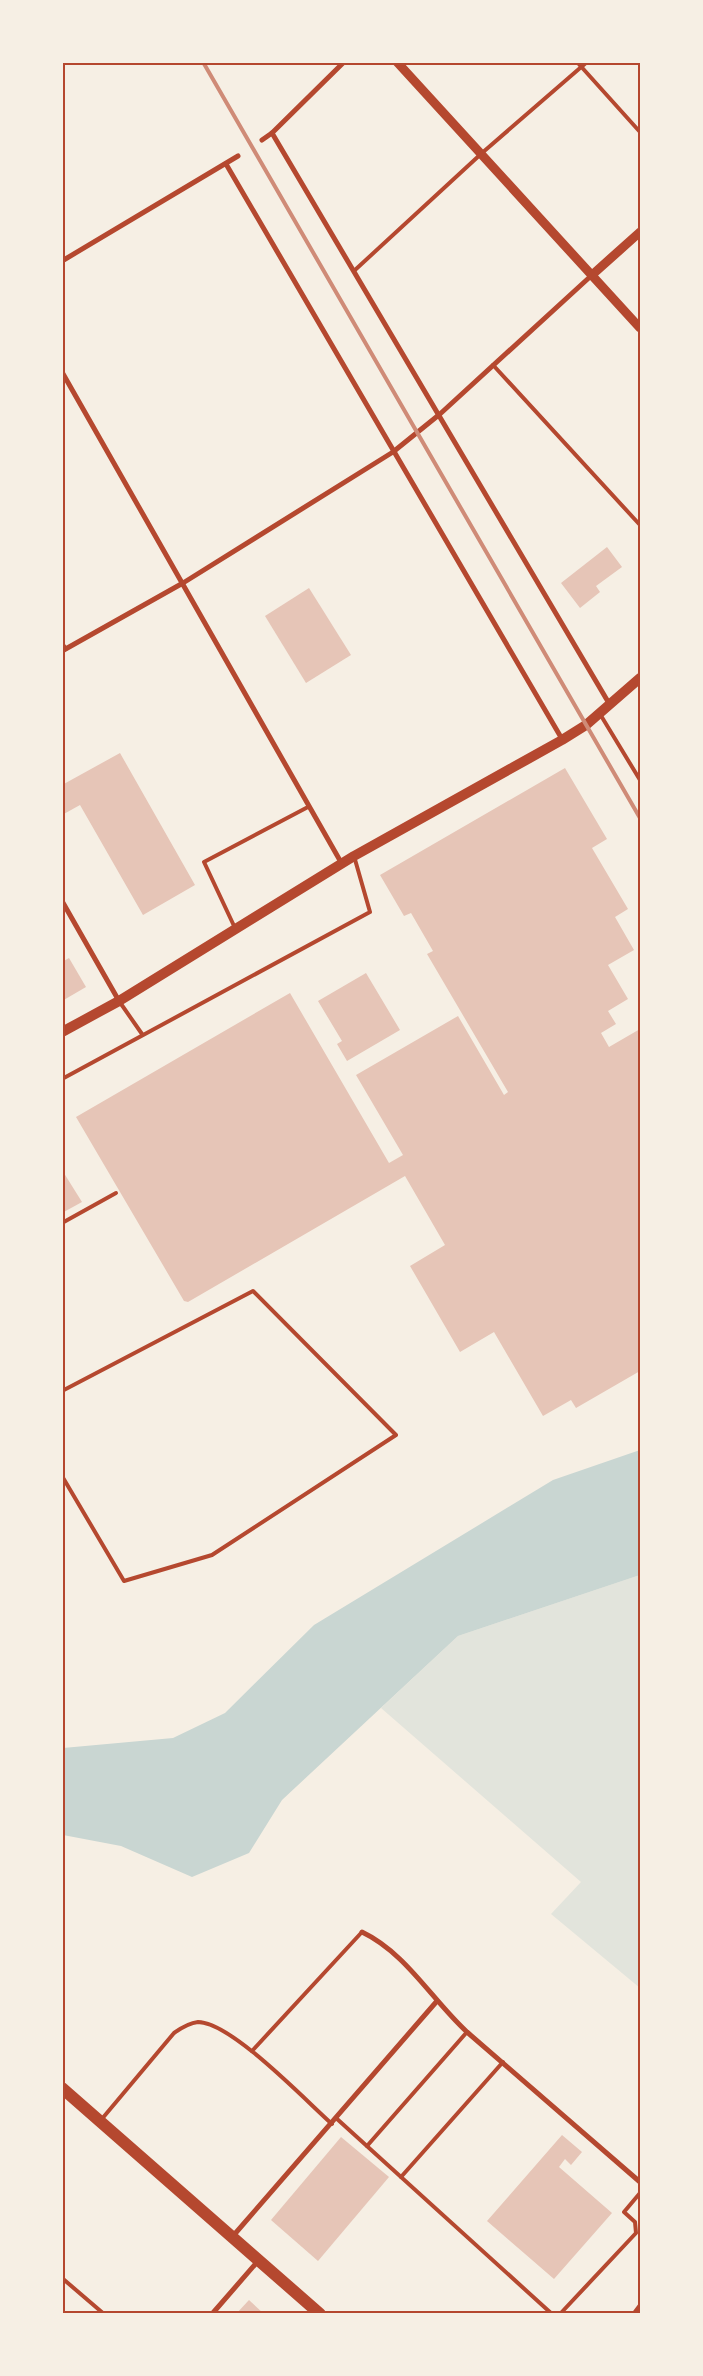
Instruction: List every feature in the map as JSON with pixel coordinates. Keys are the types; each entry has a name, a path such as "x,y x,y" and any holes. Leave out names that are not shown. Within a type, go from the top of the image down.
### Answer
{"main road":[{"path":"62,1032 236,930 354,856 562,740 600,714 640,678"},
{"path":"62,2088 320,2314"}],"street":[{"path":"262,140 272,133 344,62"},
{"path":"397,62 640,328"},
{"path":"272,133 280,150 355,270 440,414 610,706"},
{"path":"62,261 238,156"},
{"path":"226,164 562,740"},
{"path":"64,650 183,583 393,452 440,414 640,232"},
{"path":"62,372 183,583 308,808 342,864"},
{"path":"62,901 119,1000"},
{"path":"362,1932 378,1940 430,1990 445,2012 466,2032 640,2182"},
{"path":"233,2236 437,2001"},
{"path":"212,2314 259,2259"},
{"path":"635,2313 640,2306"}],"lane":[{"path":"577,62 640,132"},
{"path":"355,270 586,62"},
{"path":"493,365 640,525"},
{"path":"62,643 64,650"},
{"path":"600,714 640,780"},
{"path":"236,930 204,862 308,808"},
{"path":"62,1079 370,912 354,856"},
{"path":"119,1000 142,1034"},
{"path":"62,1223 116,1193"},
{"path":"62,1391 253,1290 396,1435 212,1555 124,1581 62,1476"},
{"path":"252,2051 362,1932"},
{"path":"100,2121 166,2041 174,2033 189,2024 199,2022 217,2028 252,2051 332,2124"},
{"path":"367,2146 466,2032"},
{"path":"401,2177 503,2062"},
{"path":"336,2118 552,2314"},
{"path":"640,2194 624,2212 635,2222 636,2233 640,2237"},
{"path":"560,2314 636,2233"},
{"path":"62,2278 104,2314"}],"shaded area":[{"path":"640,1450 640,1575 458,1636 282,1800 249,1853 192,1877 121,1846 63,1835 63,1748 173,1738 225,1713 314,1625 553,1480"},
{"path":"640,1575 640,1988 551,1914 581,1882 381,1708 458,1636"}],"building":[{"path":"607,547 622,567 596,586 600,592 580,608 561,583"},
{"path":"309,588 351,655 306,683 265,616"},
{"path":"120,753 195,885 143,915 80,805 62,815 62,785"},
{"path":"565,768 607,839 592,848 628,909 615,917 634,950 608,965 628,999 608,1011 616,1024 601,1033 609,1047 640,1029 640,1371 576,1408 571,1400 543,1416 494,1332 460,1352 410,1266 445,1245 405,1176 188,1302 184,1301 76,1117 290,993 389,1163 403,1155 356,1075 458,1016 504,1095 508,1092 427,954 433,951 411,913 404,916 380,875"},
{"path":"69,958 86,987 62,1001 62,962"},
{"path":"366,973 400,1030 347,1061 337,1044 342,1041 318,1001"},
{"path":"62,1170 82,1202 62,1213"},
{"path":"562,2135 582,2152 571,2165 565,2159 559,2167 612,2213 554,2279 487,2221"},
{"path":"341,2137 389,2177 318,2261 271,2220"},
{"path":"249,2300 264,2314 236,2314"}],"railway":[{"path":"203,62 640,818"}]}
